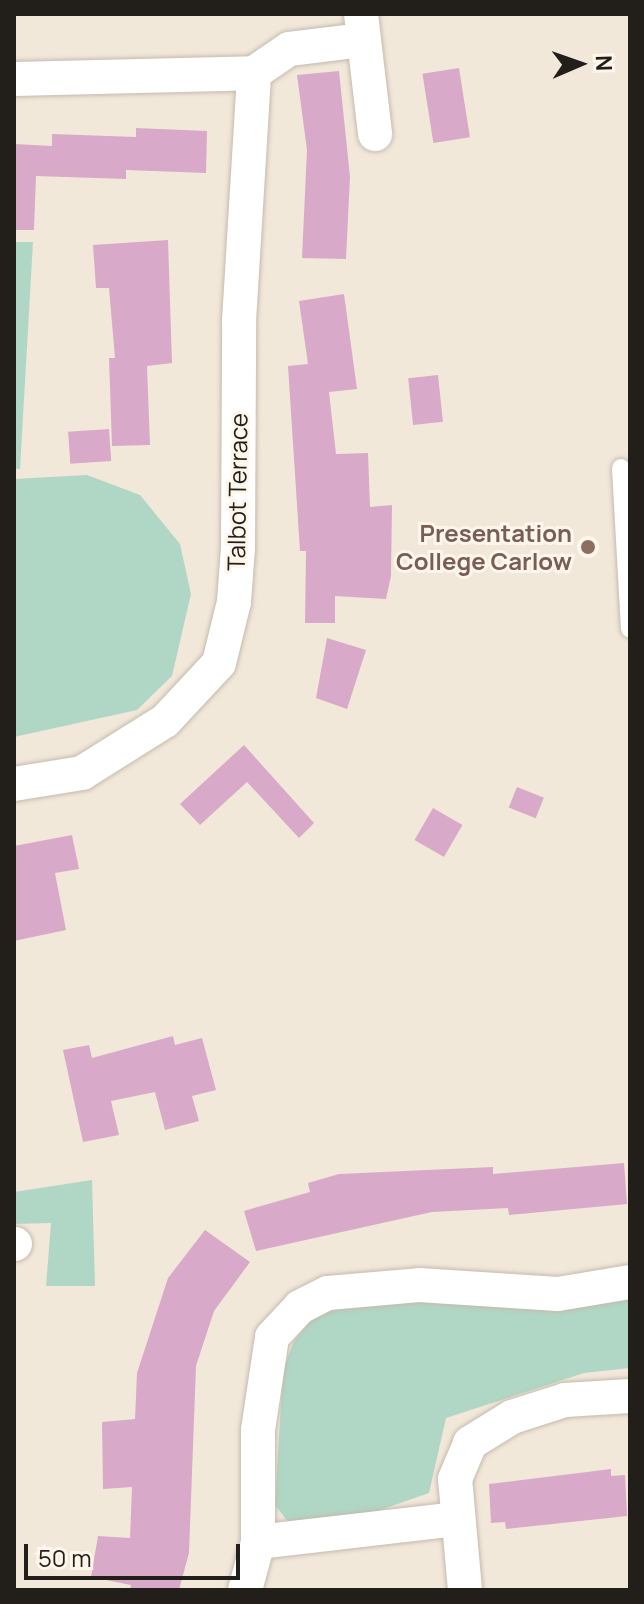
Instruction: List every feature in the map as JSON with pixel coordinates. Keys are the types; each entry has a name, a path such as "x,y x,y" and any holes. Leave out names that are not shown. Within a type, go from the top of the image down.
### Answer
{"street":[{"path":"14,79 254,73 289,49 362,27 375,134"},
{"name":"Talbot Terrace","path":"14,784 82,773 165,721 219,663 234,602 238,548 239,321 254,73"},
{"path":"245,1590 258,1542 258,1430 272,1337 300,1307 328,1293 419,1285 558,1294 630,1282"},
{"path":"465,1590 455,1479 470,1443 512,1417 565,1400 630,1396"},
{"path":"258,1542 458,1519"}],"lane":[{"path":"621,468 630,629"}],"green space":[{"path":"14,242 33,242 20,469 14,469"},
{"path":"87,475 140,495 180,544 191,594 172,676 137,710 14,737 14,479"},
{"path":"92,1180 95,1286 46,1286 51,1223 14,1224 14,1192"},
{"path":"630,1298 630,1368 584,1373 446,1418 429,1493 343,1523 289,1523 275,1505 283,1370 294,1341 313,1318 350,1302"}],"building":[{"path":"459,68 470,137 433,143 422,74"},
{"path":"339,71 350,177 346,259 302,258 307,150 297,75"},
{"path":"136,128 207,131 206,173 126,170 126,179 36,176 34,230 14,230 14,144 52,146 52,134 136,137"},
{"path":"168,240 172,363 147,366 150,445 112,446 109,358 115,358 109,288 96,288 93,245"},
{"path":"344,294 357,389 329,392 336,454 368,453 370,507 392,505 391,576 386,599 335,596 335,623 305,623 306,551 300,551 288,366 308,364 299,301"},
{"path":"438,375 443,422 413,425 408,378"},
{"path":"109,429 111,461 70,464 68,432"},
{"path":"327,638 366,650 347,709 316,698"},
{"path":"244,745 314,823 299,838 247,782 200,825 180,804"},
{"path":"517,787 544,798 536,818 509,807"},
{"path":"433,808 462,825 444,857 414,840"},
{"path":"72,835 79,869 55,873 66,930 14,941 14,846"},
{"path":"173,1036 175,1045 202,1038 216,1090 192,1096 199,1121 165,1130 155,1092 111,1101 119,1135 83,1142 63,1050 89,1045 92,1058"},
{"path":"624,1163 627,1204 509,1215 508,1208 432,1212 256,1251 244,1211 310,1192 308,1183 339,1174 493,1167 493,1174"},
{"path":"205,1230 250,1262 214,1311 196,1366 189,1553 179,1590 130,1590 131,1585 91,1577 98,1536 130,1538 132,1487 103,1489 102,1422 135,1419 137,1373 168,1278"},
{"path":"611,1469 611,1476 625,1475 627,1516 506,1529 505,1522 491,1523 489,1484"}],"place":[{"name":"Presentation College Carlow","path":"588,547"}]}
